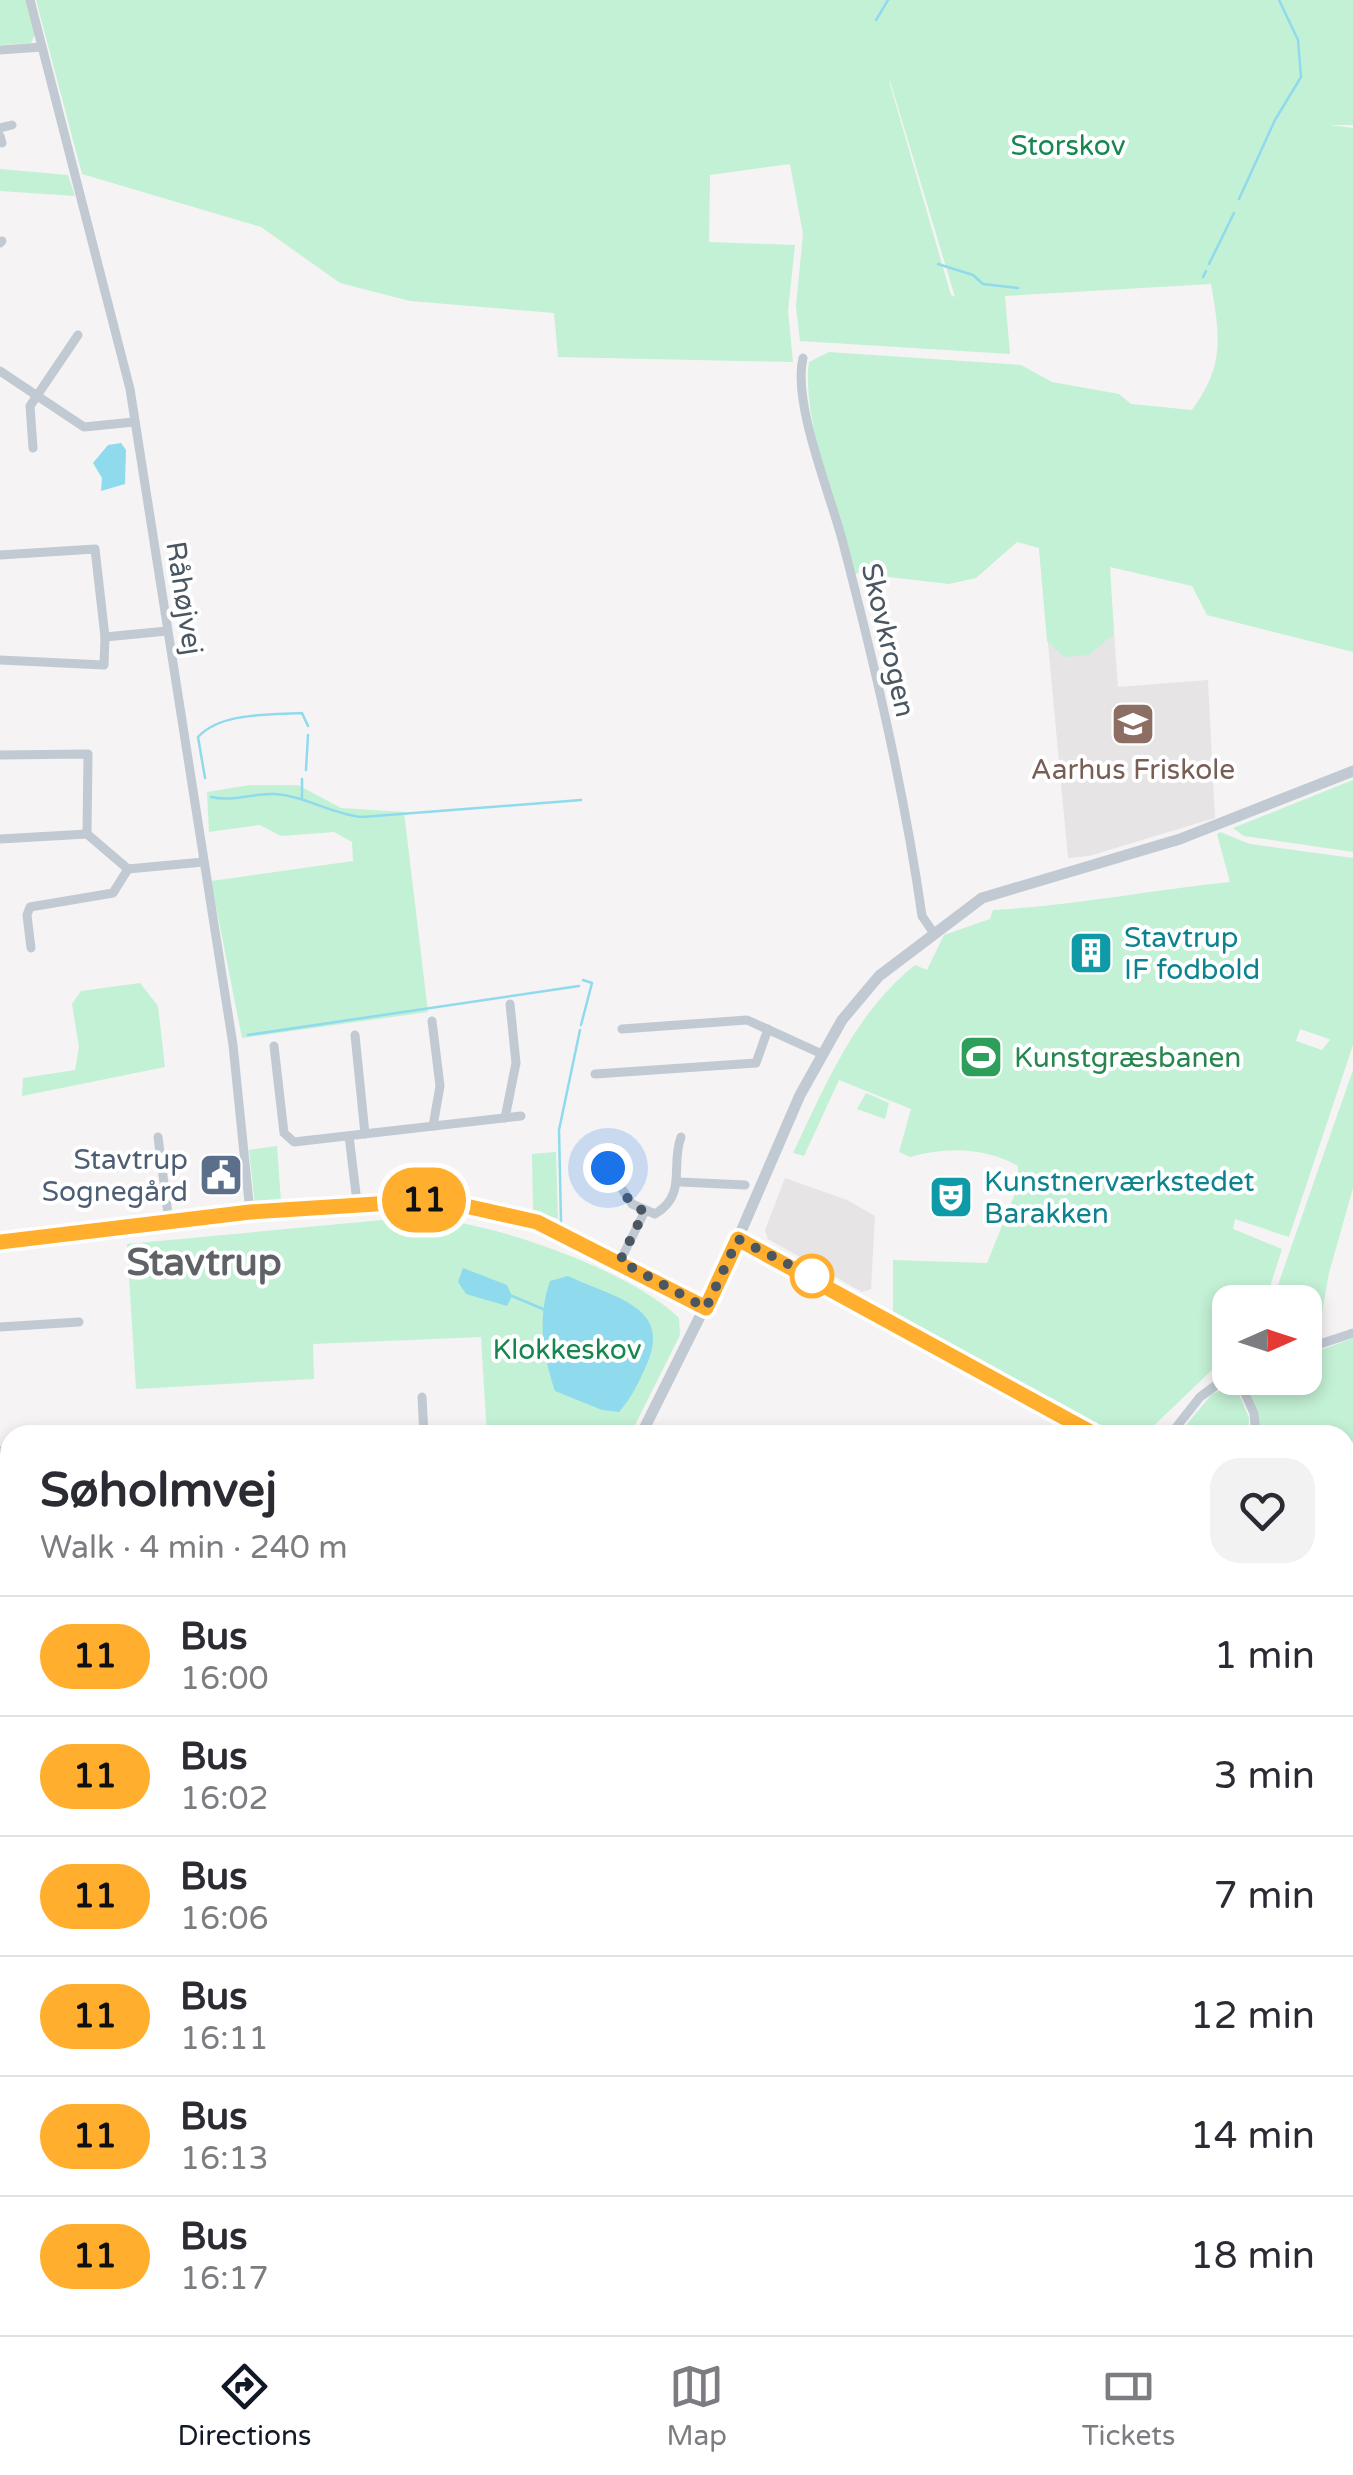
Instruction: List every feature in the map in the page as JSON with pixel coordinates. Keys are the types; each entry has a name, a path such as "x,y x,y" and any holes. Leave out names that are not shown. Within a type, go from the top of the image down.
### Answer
{"street":[{"name":"Råhøjvej","path":"30,0 130,389 232,1044 250,1212"},
{"path":"0,50 42,46"},
{"path":"0,128 12,125"},
{"path":"33,448 30,406 78,336"},
{"name":"Skovkrogen","path":"803,358 800,375 816,454 842,541 896,766 922,916 933,932"},
{"path":"0,371 84,427 134,422"},
{"path":"0,556 94,549 105,637 104,665 0,660"},
{"path":"105,637 167,631"},
{"path":"0,755 88,754 86,834"},
{"path":"647,1425 706,1308 822,1054 858,1000 933,932 982,898 1011,886 1180,839 1353,771"},
{"path":"0,839 86,834 128,869 203,862"},
{"path":"31,948 26,915 30,907 114,893 128,869"},
{"path":"505,1118 516,1063 510,1004"},
{"path":"622,1029 738,1020 822,1054"},
{"path":"432,1021 440,1086 433,1126"},
{"path":"595,1074 756,1063 768,1029"},
{"path":"354,1035 365,1134"},
{"path":"274,1046 287,1139 350,1136 521,1116"},
{"path":"350,1136 357,1202"},
{"path":"158,1137 169,1222"},
{"path":"615,1148 608,1168 625,1196 644,1212 662,1210 680,1182 676,1160 681,1137"},
{"path":"680,1182 745,1185"},
{"path":"0,1242 250,1212 357,1202 439,1200 494,1209 537,1222 706,1308"},
{"path":"620,1261 644,1212"},
{"path":"738,1239 1078,1425"},
{"path":"0,1327 78,1322"},
{"path":"1322,1343 1353,1332"},
{"path":"1178,1425 1212,1388"},
{"path":"1246,1395 1255,1425"},
{"path":"422,1397 423,1425"}],"shaded area":[{"name":"Aarhus Friskole","path":"1039,548 1109,567 1118,687 1208,680 1215,818 1089,856 1068,858"},
{"path":"785,1178 847,1200 875,1216 871,1289 862,1292 768,1239 765,1230"}],"green space":[{"path":"0,0 27,0 35,34 31,43 0,45"},
{"name":"Storskov","path":"36,0 1353,0 1353,125 1329,125 1353,128 1353,652 1207,615 1192,586 1110,567 1114,634 1089,655 1064,657 1047,641 1039,548 1017,542 976,578 949,584 854,573 816,438 808,384 809,362 829,352 1021,365 1052,382 1119,394 1131,404 1192,410 1215,364 1218,335 1211,284 1005,296 1010,354 800,341 796,306 803,234 790,164 710,175 709,242 795,245 788,311 793,362 558,357 554,313 410,301 340,283 261,227 82,174","holes":["890,81 955,297 951,295"]},
{"path":"0,169 68,175 75,196 0,191"},
{"path":"1353,780 1353,852 1244,836 1233,828"},
{"path":"250,785 298,785 341,808 404,812 428,1012 242,1038 211,881 353,861 352,842 334,832 281,836 260,825 209,832 207,792"},
{"path":"1220,832 1250,844 1353,858 1353,1045 1289,1237 1235,1219 1233,1229 1282,1249 1270,1285 1212,1285 1212,1370 1154,1425 1094,1425 893,1315 893,1260 987,1263 1018,1186 1018,1166 978,1152 951,1150 910,1157 899,1152 911,1109 839,1080 804,1156 793,1153 858,1028 915,965 927,970 944,935 990,919 993,910 1230,882 1217,834","holes":["1300,1029 1330,1040 1322,1050 1296,1041"]},
{"path":"140,983 158,1006 165,1067 22,1096 23,1078 75,1070 79,1047 72,1004 81,991"},
{"path":"1353,1070 1353,1188 1322,1312 1322,1285 1278,1285"},
{"path":"866,1093 889,1103 885,1119 857,1109"},
{"path":"277,1146 281,1202 255,1205 249,1150"},
{"path":"556,1152 558,1219 533,1210 532,1154"},
{"name":"Klokkeskov","path":"415,1217 444,1220 516,1237 592,1265 656,1300 679,1318 680,1335 635,1425 486,1425 481,1337 313,1344 314,1379 136,1389 127,1244"},
{"path":"1353,1338 1353,1425 1259,1425 1251,1395 1322,1395 1322,1350"},
{"path":"1212,1394 1239,1395 1249,1418 1249,1425 1186,1425"}],"water":[{"path":"121,443 126,450 125,484 101,491 102,478 93,463 108,445"},
{"path":"463,1268 507,1285 512,1296 507,1306 466,1294 458,1282"},
{"path":"568,1276 634,1306 652,1329 653,1344 647,1364 619,1412 602,1410 555,1391 545,1350 544,1309 550,1281"}],"waterway":[{"path":"876,20 888,0"},
{"path":"1239,199 1275,120 1301,77 1298,40 1279,0"},
{"path":"1209,264 1234,213"},
{"path":"938,264 973,275 983,284 1018,288"},
{"path":"1203,277 1206,271"},
{"path":"205,778 198,737 219,723 247,716 302,713 308,726"},
{"path":"306,770 308,735"},
{"path":"302,779 302,798"},
{"path":"211,797 286,795 362,817 581,800"},
{"path":"581,1025 592,983 583,980"},
{"path":"248,1035 579,986"},
{"path":"561,1222 559,1130 580,1030"},
{"path":"512,1296 543,1309"}],"bus line":[{"name":"11","path":"0,1242 250,1212 357,1202 439,1200 472,1204 537,1222 706,1308 738,1239 1078,1425"}],"place":[{"name":"Aarhus Friskole","path":"1133,724"},
{"name":"Stavtrup IF fodbold","path":"1091,953"},
{"name":"Kunstgræsbanen","path":"981,1057"},
{"name":"Stavtrup Sognegård","path":"221,1175"},
{"name":"Kunstnerværkstedet Barakken","path":"951,1197"}],"district":[{"name":"Stavtrup","path":"204,1262"}],"route":[{"path":"608,1168 625,1196 644,1212 620,1261 706,1308 738,1239 812,1276"}]}
